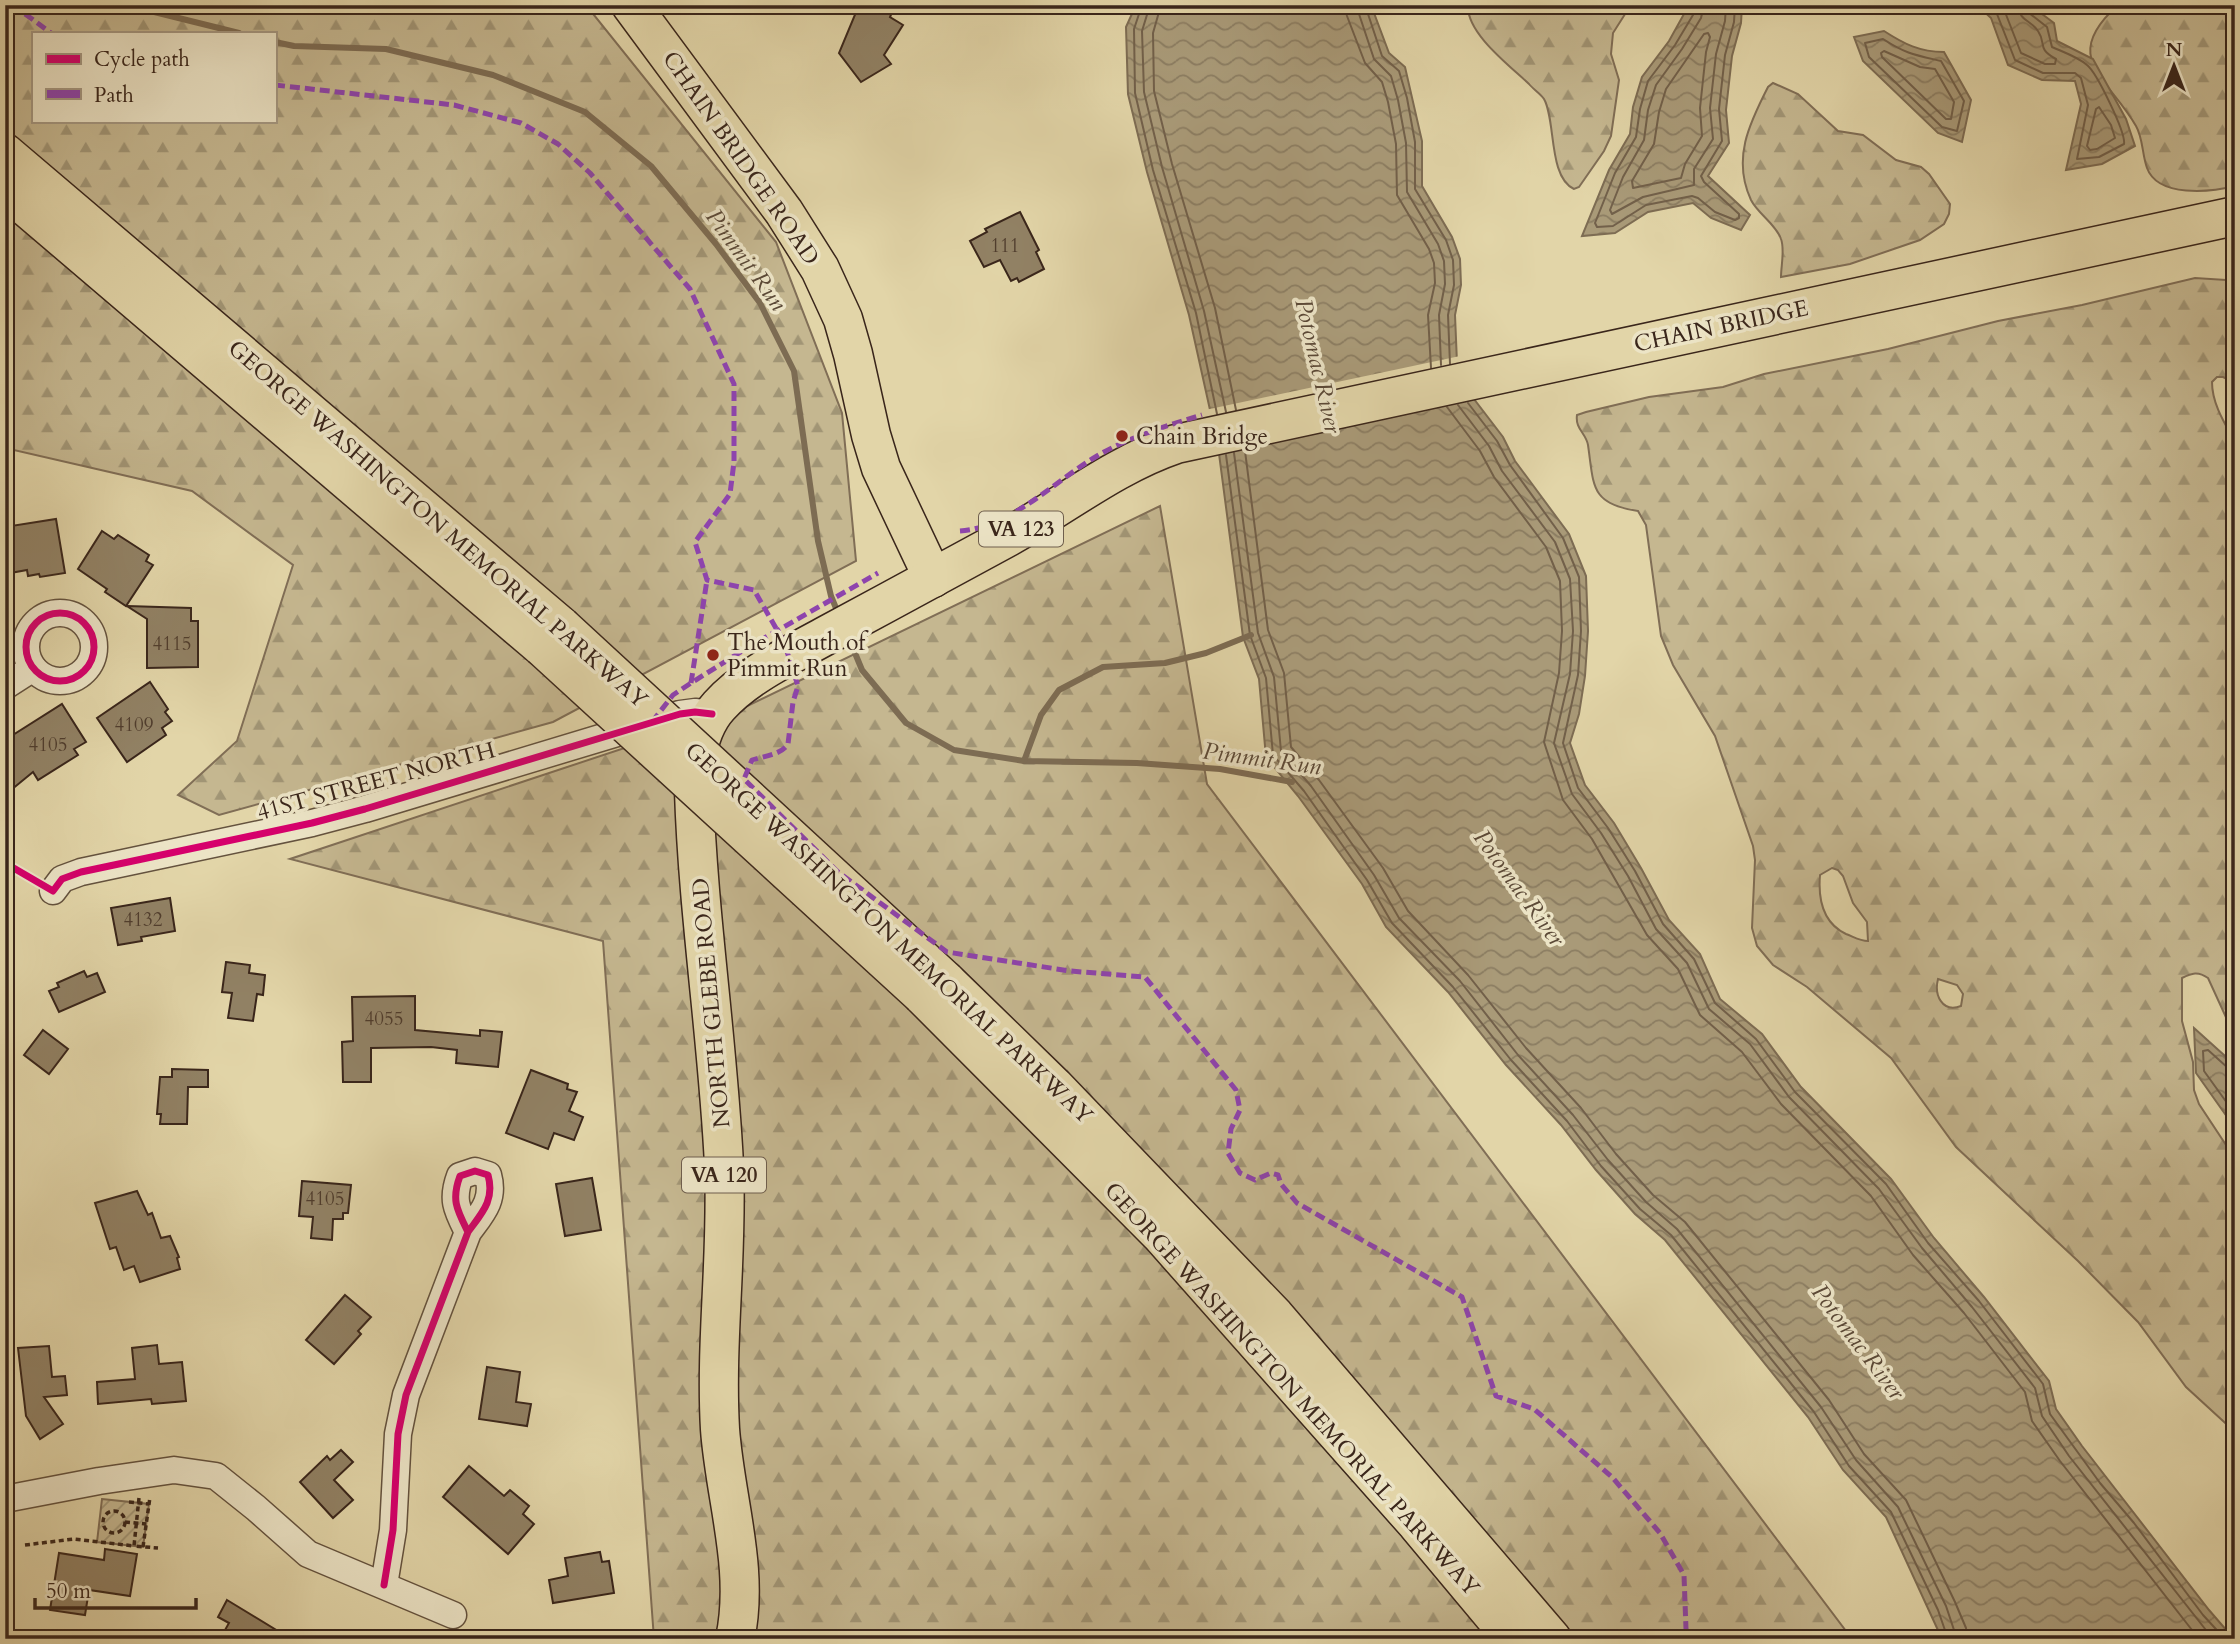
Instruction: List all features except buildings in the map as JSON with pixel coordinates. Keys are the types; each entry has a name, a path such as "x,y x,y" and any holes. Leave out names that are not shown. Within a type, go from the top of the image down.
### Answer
{"main road":[{"name":"CHAIN BRIDGE ROAD","path":"631,5 784,212 820,269 849,337 881,468 933,578"},
{"name":"GEORGE WASHINGTON MEMORIAL PARKWAY","path":"5,153 551,637 934,988 1054,1086 1275,1316 1552,1639"},
{"name":"GEORGE WASHINGTON MEMORIAL PARKWAY","path":"5,189 551,637"},
{"name":"CHAIN BRIDGE","path":"933,578 1031,524 1118,469 1160,450 1219,433 2235,216"},
{"name":"NORTH GLEBE ROAD","path":"735,1639 741,1577 724,1464 719,1392 725,1235 722,1134 694,791 698,748 712,714 730,695 758,675 933,578"},
{"name":"GEORGE WASHINGTON MEMORIAL PARKWAY","path":"934,988 1160,1234 1408,1514 1513,1639"}],"street":[{"path":"5,685 33,668"},
{"name":"41ST STREET NORTH","path":"53,891 62,879 81,872 312,823 680,714 712,714"},
{"path":"384,1585 393,1530 398,1434 405,1395 468,1232"},
{"path":"5,1499 174,1470 216,1476 256,1507 308,1554 453,1615"}],"path":[{"path":"134,1546 140,1492"},
{"path":"143,1547 150,1496"},
{"path":"138,1503 149,1504"},
{"path":"116,1511 121,1513 125,1522 123,1529 113,1533 104,1526 106,1515 116,1511"},
{"path":"125,1522 146,1524"},
{"path":"111,1543 113,1533"},
{"path":"25,1545 64,1539 158,1548"}],"green space":[{"path":"5,5 586,5 776,242 842,413 856,561 553,722 219,815 178,795 237,741 293,565 192,491 5,448"},
{"path":"1468,5 1641,5 1627,11 1613,33 1611,54 1619,80 1611,136 1579,187 1574,189 1560,173 1544,99 1481,38 1469,16"},
{"path":"2118,5 2235,5 2235,186 2213,190 2186,190 2162,184 2153,178 2147,168 2136,126 2102,80 2090,54 2092,39 2101,23"},
{"path":"1773,83 1798,94 1838,131 1863,135 1896,160 1921,167 1950,204 1944,224 1920,240 1850,264 1781,277 1781,239 1751,200 1743,170 1749,128 1768,87"},
{"path":"2235,269 2235,383 2223,377 2217,377 2212,382 2217,406 2235,442 2235,1037 2208,978 2201,974 2182,978 2182,1021 2193,1062 2194,1090 2199,1104 2230,1151 2235,1154 2235,1432 2186,1387 2138,1322 2078,1261 1956,1147 1891,1058 1807,987 1773,965 1757,946 1752,928 1755,860 1753,846 1715,736 1673,665 1661,636 1646,525 1638,511 1611,504 1597,491 1587,441 1577,420 1577,415 1586,412 1649,397 1723,387 1764,374 1888,349 1998,321 2082,305 2195,278 2226,280","holes":["1832,868 1843,876 1853,903 1867,922 1868,941 1846,934 1827,917 1821,901 1820,875","1938,979 1957,985 1963,994 1961,1006 1954,1008 1944,1005 1937,991"]},
{"path":"1160,506 1207,784 1852,1639 654,1639 603,941 290,859 739,710"},
{"path":"102,1499 149,1504 143,1547 97,1542"}],"water":[{"name":"Potomac River","path":"1136,5 1371,5 1389,53 1405,67 1422,141 1422,186 1452,237 1460,259 1461,285 1455,315 1457,363 1461,382 1503,437 1515,461 1569,534 1586,576 1588,631 1585,676 1579,714 1570,743 1585,785 1614,823 1669,920 1700,954 1720,999 1762,1034 1801,1087 1891,1179 1934,1238 2049,1381 2056,1409 2082,1446 2234,1639 1942,1639 1886,1517 1843,1470 1808,1417 1665,1240 1635,1214 1561,1125 1506,1065 1448,992 1386,927 1362,884 1266,757 1259,679 1243,637 1218,446 1189,315 1147,172 1128,94 1126,27"},
{"path":"1689,5 1742,5 1741,23 1732,56 1726,110 1729,143 1708,176 1750,215 1741,230 1711,218 1693,203 1648,212 1615,233 1582,236 1609,170 1630,134 1633,107 1642,77 1669,41"},
{"path":"1977,5 2030,5 2054,23 2057,41 2093,59 2126,119 2135,146 2102,164 2066,170 2081,104 2075,81 2042,80 2008,65 1991,18"},
{"path":"1884,31 1912,46 1927,51 1944,52 1971,100 1962,142 1938,133 1863,61 1854,37"},
{"path":"2194,1028 2235,1065 2235,1121 2230,1121 2196,1073"}],"pier":[{"path":"1460,356 1464,380 1214,447 1205,410"}],"waterway":[{"name":"Pimmit Run","path":"126,5 235,32"},
{"name":"Pimmit Run","path":"276,42 294,46 386,49 493,75 585,112 651,166 716,244 760,303 794,371 818,541 831,596 838,613"},
{"name":"Pimmit Run","path":"1024,761 1041,715 1059,690 1103,667 1165,663 1206,653 1251,635"},
{"name":"Pimmit Run","path":"848,636 862,670 906,723 954,750 1024,761 1137,763 1220,769 1292,782"}],"marked path":[{"path":"13,5 50,32"},
{"path":"276,85 454,105 521,123 558,144 590,173 690,289 734,384 734,462 730,494 695,542 707,580 754,590 784,642 798,686 793,702 788,744 777,753 752,760 744,779 838,872 947,952 1070,971 1145,977 1236,1090 1240,1110 1231,1129 1228,1153 1240,1173 1255,1180 1271,1173 1278,1175 1281,1184 1297,1203 1462,1297 1496,1396 1534,1409 1612,1477 1660,1533 1684,1575 1686,1629 1691,1639"},
{"path":"960,531 979,528 1015,512 1097,456 1122,443 1202,415"},
{"path":"652,722 673,695 691,683 878,573"},
{"path":"691,683 707,580"}],"cycle path":[{"path":"60,613 73,616 84,623 91,634 94,647 91,660 84,671 73,678 60,681 47,678 36,671 29,660 26,647 29,634 36,623 47,616 60,613"},
{"path":"5,863 53,891 62,879 81,872 312,823 680,714 712,714"},
{"path":"384,1585 393,1530 398,1434 406,1395 468,1232 488,1199 488,1175 475,1171 460,1176 456,1192 458,1211 468,1232"}],"place":[{"name":"Chain Bridge","path":"1122,436"},
{"name":"The Mouth of Pimmit Run","path":"713,655"}]}
